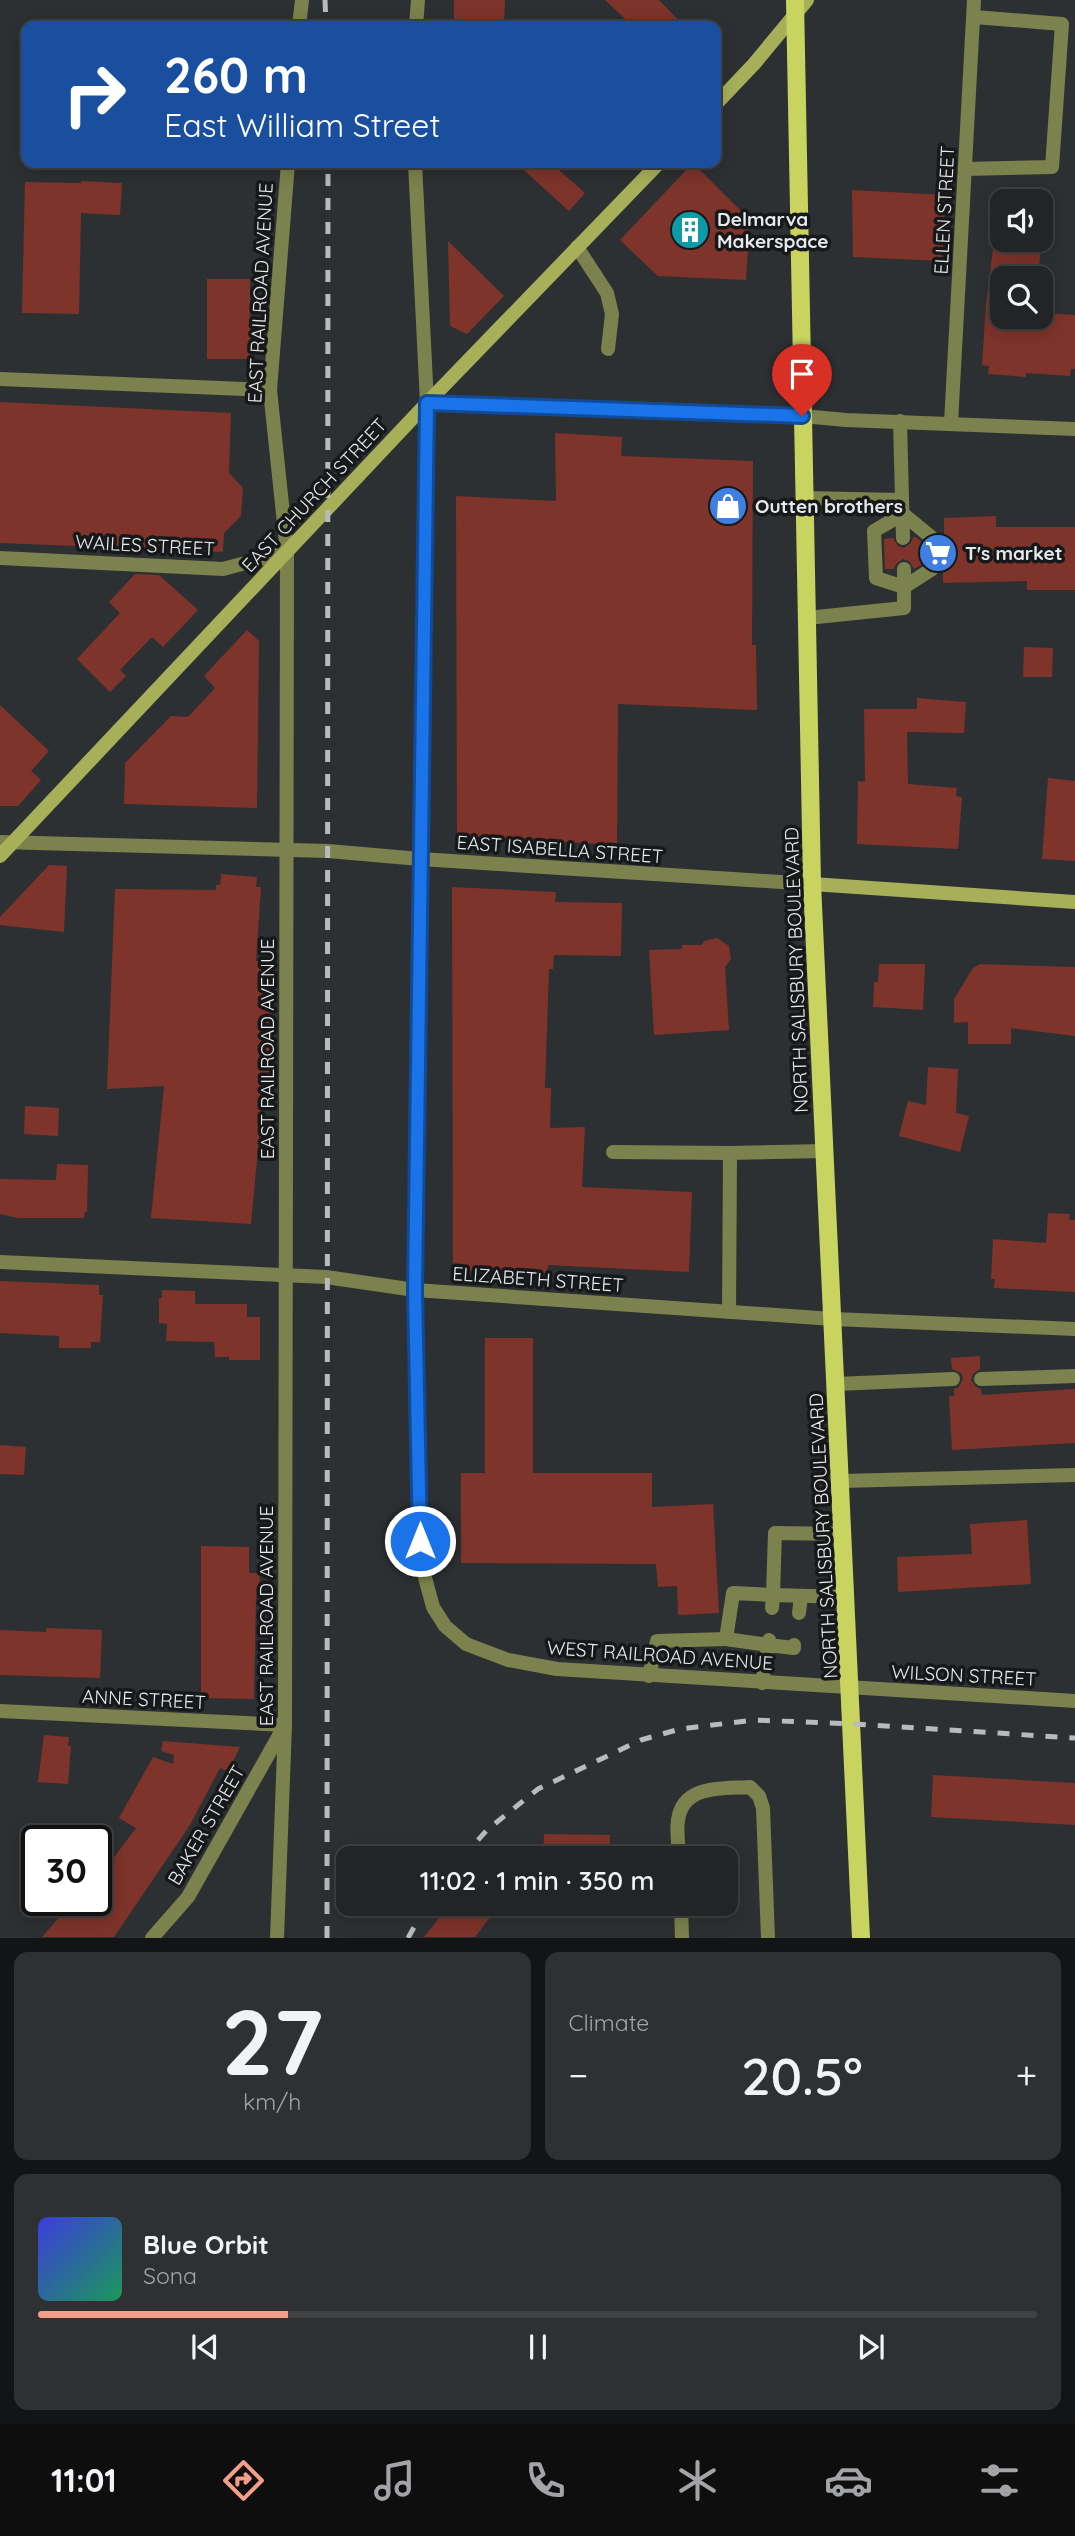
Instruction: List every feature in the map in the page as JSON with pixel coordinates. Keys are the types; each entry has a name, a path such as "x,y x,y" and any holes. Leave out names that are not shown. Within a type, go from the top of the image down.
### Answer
{"main road":[{"name":"NORTH SALISBURY BOULEVARD","path":"800,5 802,416 813,884 861,1937"}],"street":[{"path":"300,21 302,0"},
{"path":"416,21 418,0"},
{"name":"ELLEN STREET","path":"951,423 974,0"},
{"path":"721,99 754,64 800,5"},
{"path":"965,169 1052,167 1062,24 974,17"},
{"name":"EAST RAILROAD AVENUE","path":"277,1937 285,1725 287,552 270,390 288,168"},
{"name":"WEST RAILROAD AVENUE","path":"415,168 427,403 415,1290 420,1559 433,1607 445,1626 466,1644 508,1660 557,1669 851,1688"},
{"name":"EAST CHURCH STREET","path":"0,856 6,843 654,168"},
{"path":"577,247 607,293 612,314 608,349"},
{"path":"0,379 270,390"},
{"path":"427,403 1075,429"},
{"path":"900,421 903,538"},
{"path":"804,498 902,507 931,537"},
{"path":"902,507 874,531 876,578 904,587"},
{"name":"WAILES STREET","path":"0,558 223,569 287,552"},
{"path":"807,618 904,608 904,569"},
{"path":"904,587 932,569"},
{"name":"EAST ISABELLA STREET","path":"6,843 286,849 1075,902"},
{"path":"613,1152 825,1151"},
{"path":"729,1312 730,1153"},
{"name":"ELIZABETH STREET","path":"0,1262 287,1274 415,1290 729,1312 1075,1329"},
{"path":"981,1379 1075,1376"},
{"path":"836,1384 953,1379"},
{"path":"841,1481 1075,1475"},
{"path":"773,1602 775,1533 843,1534"},
{"path":"726,1639 733,1593 773,1602 801,1597 847,1597"},
{"path":"799,1613 801,1597"},
{"path":"649,1676 657,1641 726,1639 794,1648 794,1645"},
{"path":"762,1683 768,1643"},
{"name":"WILSON STREET","path":"851,1688 1075,1701"},
{"name":"ANNE STREET","path":"0,1711 285,1725"},
{"name":"BAKER STREET","path":"152,1937 188,1897 285,1725"},
{"path":"679,1846 678,1820 682,1804 698,1791 750,1787 759,1796 763,1808 768,1937"},
{"path":"681,1916 682,1937"}],"building":[{"path":"454,0 505,0 504,21 454,21"},
{"path":"605,0 659,0 679,21 628,21"},
{"path":"522,168 557,168 585,193 569,211"},
{"name":"Delmarva Makerspace","path":"688,168 698,168 750,220 746,280 658,276 620,240"},
{"path":"25,182 122,183 120,215 81,213 79,314 22,313"},
{"path":"852,190 945,195 942,261 853,257"},
{"path":"448,241 504,296 467,334 450,326"},
{"path":"993,252 1040,252 1039,266 991,266"},
{"path":"990,272 990,329 1053,329 1053,314 1075,315 1075,369 1071,369 1070,376 988,374 989,366 982,365"},
{"path":"207,279 250,279 250,359 207,359"},
{"path":"0,402 231,413 229,473 243,488 241,516 224,533 223,552 0,543"},
{"path":"555,433 622,437 621,456 753,461 752,645 756,645 757,710 618,704 617,845 534,838 457,837 456,496 556,501"},
{"path":"996,516 996,527 1075,527 1075,590 1027,590 1027,581 943,583 943,569 932,559 914,569 909,561 903,559 894,569 885,569 884,539 893,538 898,546 904,548 916,537 925,545 934,546 939,543 940,536 944,536 944,518"},
{"path":"135,574 159,575 198,610 163,647 152,637 120,670 126,676 110,692 77,659 120,613 109,602"},
{"path":"247,630 259,641 257,808 124,804 125,763 171,716 188,717 215,688 204,676"},
{"path":"1024,647 1053,648 1052,677 1023,677"},
{"path":"917,698 966,702 964,733 907,732 908,784 957,788 956,796 962,797 958,849 857,844 858,781 865,782 864,709 917,709"},
{"path":"0,705 49,751 31,771 41,780 18,806 0,806"},
{"path":"1048,778 1075,781 1075,861 1042,859"},
{"path":"49,865 67,866 64,932 0,925 0,917"},
{"path":"221,874 257,877 256,887 261,887 256,961 274,961 271,1084 264,1085 251,1224 151,1218 164,1086 107,1089 115,889 216,890 216,885 220,885"},
{"path":"452,887 556,892 555,902 622,903 621,956 554,955 553,969 549,969 545,1088 551,1088 550,1128 585,1127 582,1187 692,1192 689,1272 548,1265 547,1273 453,1270"},
{"path":"717,938 729,946 731,959 725,967 729,1030 654,1035 649,950 682,949 682,945 702,945 704,941"},
{"path":"879,964 925,964 923,1010 873,1007 874,982 878,982"},
{"path":"980,964 1075,967 1075,1036 1011,1028 1011,1044 968,1044 968,1022 954,1023 954,999 973,968"},
{"path":"928,1067 958,1069 956,1113 969,1116 960,1152 899,1136 908,1101 926,1105"},
{"path":"25,1106 59,1108 58,1136 24,1134"},
{"path":"57,1164 88,1165 87,1212 84,1218 18,1218 0,1214 0,1179 56,1180"},
{"path":"1048,1213 1070,1214 1069,1220 1075,1220 1075,1292 994,1288 995,1279 991,1279 993,1239 1046,1243"},
{"path":"0,1281 99,1285 99,1295 103,1295 100,1342 91,1342 91,1348 59,1348 59,1336 0,1333"},
{"path":"162,1290 195,1291 195,1304 247,1304 247,1317 260,1317 260,1360 215,1357 214,1342 166,1341 167,1324 159,1323 159,1298 162,1298"},
{"path":"485,1338 533,1338 533,1473 652,1473 652,1507 713,1504 719,1613 678,1615 677,1586 658,1587 656,1564 461,1563 461,1473 485,1473"},
{"path":"980,1356 980,1369 973,1374 971,1380 981,1389 982,1395 1075,1389 1075,1443 952,1450 949,1396 954,1396 954,1389 959,1387 963,1379 961,1373 952,1369 951,1358"},
{"path":"0,1445 26,1447 24,1475 0,1474"},
{"path":"1027,1520 1031,1584 898,1592 897,1557 972,1554 970,1524"},
{"path":"201,1546 249,1547 249,1573 260,1573 259,1596 256,1596 254,1699 201,1698"},
{"path":"46,1628 102,1630 100,1678 0,1675 0,1630 46,1632"},
{"path":"44,1735 69,1737 68,1746 71,1746 68,1784 38,1782"},
{"path":"163,1741 240,1747 228,1771 220,1768 190,1825 114,1937 42,1937 60,1916 112,1916 112,1867 115,1862 112,1860 136,1828 119,1818 153,1757 173,1764 174,1755 161,1751"},
{"path":"933,1775 1075,1783 1075,1825 931,1817"},
{"path":"544,1834 610,1835 610,1846 544,1846"},
{"path":"441,1916 491,1916 475,1937 424,1937"}],"railway":[{"path":"325,0 326,21"},
{"path":"327,1938 328,168"},
{"path":"473,1846 487,1830 538,1789 641,1740 680,1729 754,1720 1075,1738"},
{"path":"408,1938 420,1916"}],"place":[{"name":"Delmarva Makerspace","path":"690,230"},
{"name":"Outten brothers","path":"728,506"},
{"name":"T's market","path":"938,553"}],"route":[{"path":"420,1541 415,1290 427,403 802,416"}]}
